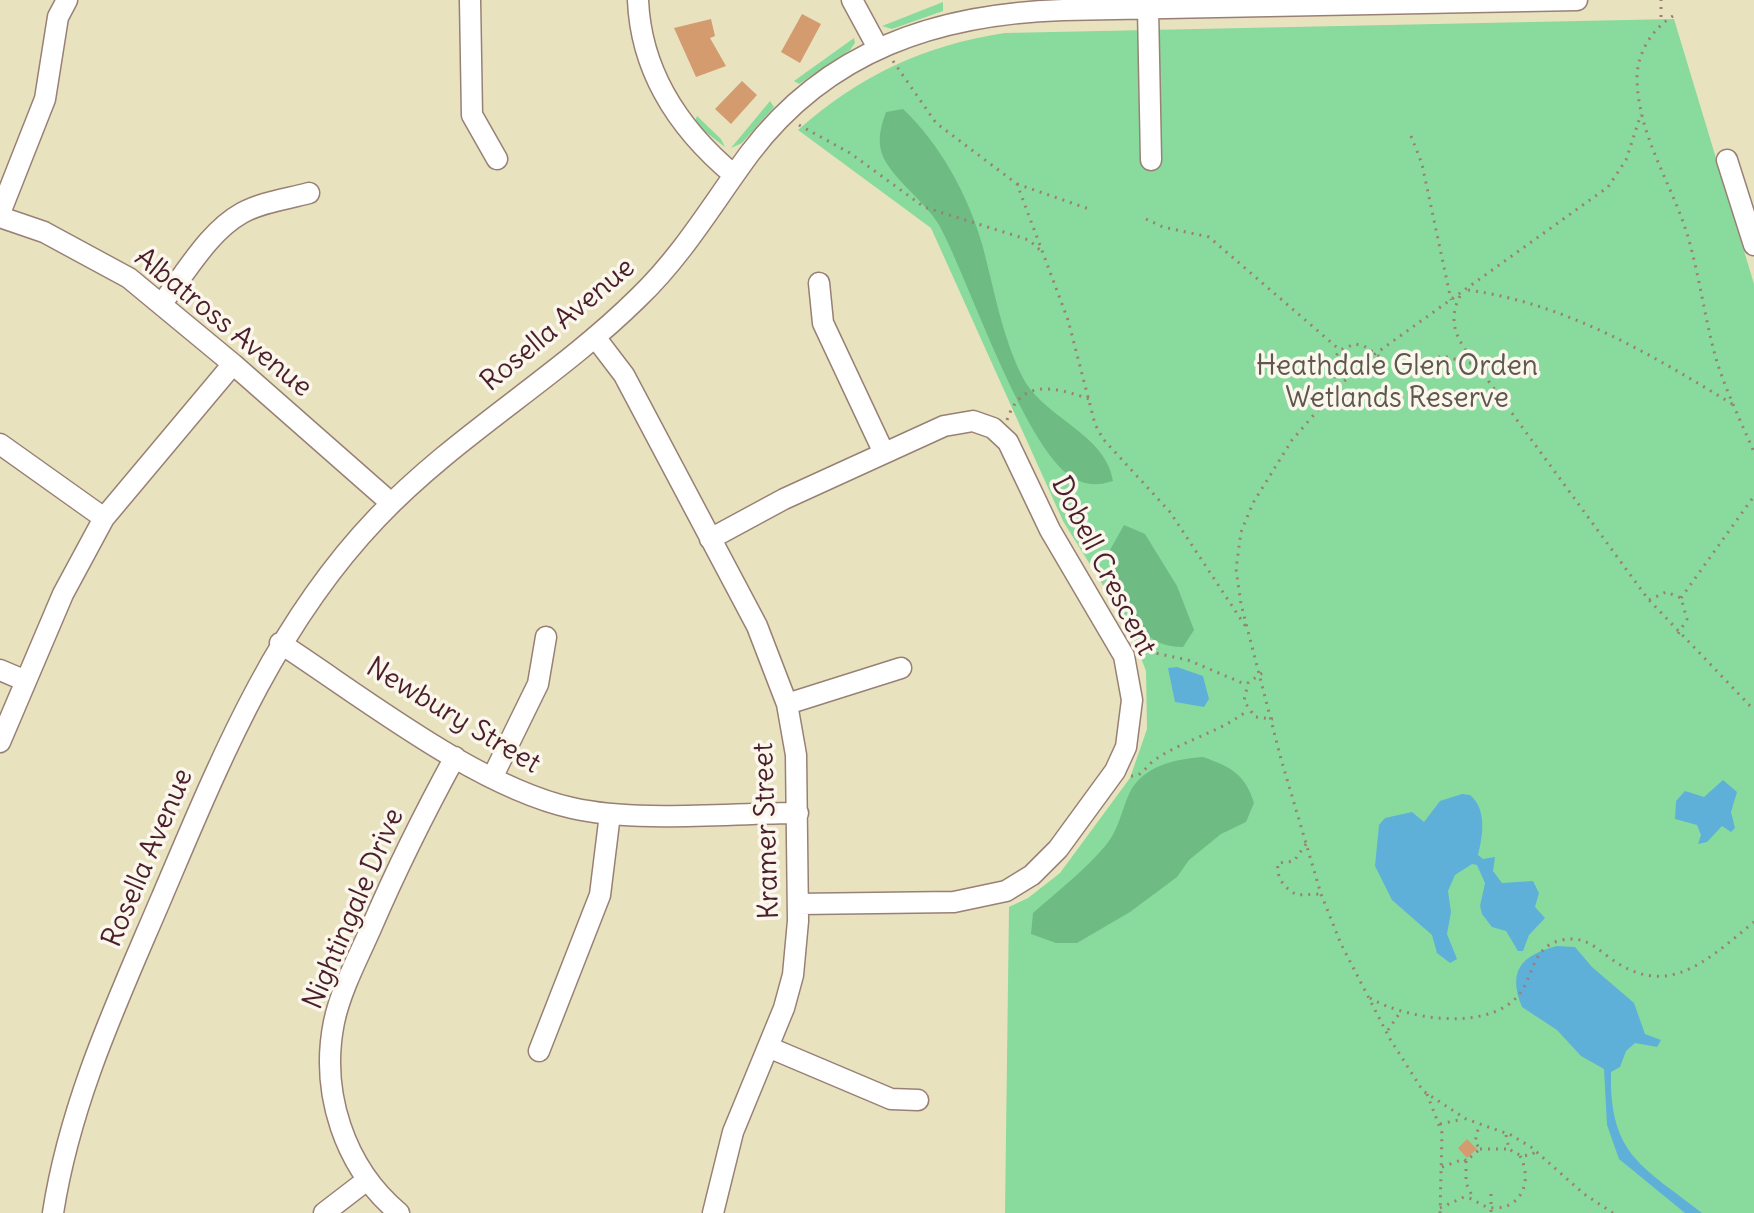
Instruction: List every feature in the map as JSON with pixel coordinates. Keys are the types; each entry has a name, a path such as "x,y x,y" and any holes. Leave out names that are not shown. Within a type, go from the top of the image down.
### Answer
{"street":[{"path":"0,215 45,99 58,17 67,0"},
{"path":"470,0 472,115 497,159"},
{"path":"638,0 642,39 651,69 670,104 692,133 738,170"},
{"path":"852,0 878,48"},
{"name":"Rosella Avenue","path":"53,1213 68,1139 90,1068 227,746 280,643 332,571 391,503 457,445 595,337 670,264 738,170 783,115 821,83 878,48 917,32 982,15 1148,8 1577,0"},
{"path":"1148,8 1151,160"},
{"path":"1727,160 1753,238"},
{"path":"162,303 208,243 232,219 256,207 309,193"},
{"name":"Albatross Avenue","path":"0,215 88,253 162,303 391,503"},
{"path":"819,283 823,323 884,453"},
{"name":"Kramer Street","path":"595,337 624,375 767,648 787,704 796,755 798,904 793,975 727,1149 713,1213"},
{"path":"0,742 63,594 104,518 233,364"},
{"path":"710,539 784,499 884,453 965,421 983,423 1002,435"},
{"name":"Dobell Crescent","path":"798,904 954,902 1006,891 1032,875 1058,849 1115,771 1126,747 1132,714 1131,684 1124,656 1060,550 1002,435"},
{"path":"0,444 104,518"},
{"path":"492,778 538,684 546,637"},
{"name":"Newbury Street","path":"280,643 455,757 492,778 547,801 610,814 798,813"},
{"path":"787,704 901,668"},
{"path":"0,670 26,681"},
{"name":"Nightingale Drive","path":"399,1213 367,1180 341,1131 333,1101 330,1049 335,1019 405,849 455,757"},
{"path":"539,1051 600,895 610,814"},
{"path":"768,1047 891,1099 918,1100"},
{"path":"324,1213 367,1180"}],"path":[{"path":"1661,0 1661,17"},
{"path":"1673,16 1659,28 1642,53 1637,76 1641,114 1650,146 1688,235 1716,359 1754,452"},
{"path":"898,67 936,123 1017,184 1089,209"},
{"path":"1440,1210 1440,1124 1427,1094 1388,1034 1341,944 1306,844 1249,630 1236,569 1241,532 1253,503 1292,440 1340,385 1375,354 1608,187 1626,160 1641,114"},
{"path":"783,115 850,153 924,207 1029,240 1044,254"},
{"path":"1411,136 1422,164 1451,300"},
{"path":"1017,184 1068,320 1103,439 1170,512 1249,630"},
{"path":"1146,219 1163,227 1209,237 1340,350"},
{"path":"1466,289 1455,307 1454,328 1477,365 1649,600 1678,634 1754,710"},
{"path":"1466,289 1547,308 1593,325 1646,352 1734,405"},
{"path":"1340,385 1333,366 1340,350 1355,344 1364,346 1381,360 1405,365 1443,356 1467,359 1477,365"},
{"path":"1002,435 1016,399 1025,393 1054,388 1090,399"},
{"path":"1681,598 1754,496"},
{"path":"1649,600 1666,592 1681,598"},
{"path":"1678,634 1687,619 1681,598"},
{"path":"1124,656 1144,649 1159,652 1247,685"},
{"path":"1262,673 1247,685 1244,701 1247,711 1265,720 1273,719"},
{"path":"1115,771 1135,778 1155,759 1219,731 1247,711"},
{"path":"1306,844 1294,861 1278,863 1278,873 1284,886 1297,895 1321,894"},
{"path":"1369,997 1400,1013 1466,1017 1502,1008 1522,991 1540,951 1564,939 1587,941 1633,974 1651,978 1681,974 1697,967 1754,922"},
{"path":"1388,1034 1391,1022 1400,1013"},
{"path":"1427,1094 1466,1119 1506,1134 1536,1152 1584,1194 1613,1213"},
{"path":"1440,1124 1449,1119 1466,1119"},
{"path":"1479,1124 1475,1142 1480,1149"},
{"path":"1506,1134 1509,1149"},
{"path":"1473,1198 1466,1183 1466,1161 1480,1149 1509,1149 1520,1156 1526,1179 1522,1193 1512,1203 1491,1210"},
{"path":"1520,1156 1536,1152"},
{"path":"1442,1167 1464,1159 1466,1161"},
{"path":"1491,1194 1491,1210"},
{"path":"1440,1210 1464,1197 1473,1198 1491,1210"}],"green space":[{"path":"943,2 943,11 892,29 882,26"},
{"name":"Heathdale Glen Orden Wetlands Reserve","path":"1674,19 1754,284 1754,1213 1005,1213 1009,907 1028,898 1060,873 1130,778 1147,729 1146,671 1129,627 1063,521 931,228 798,130 845,94 894,66 947,46 1005,33"},
{"path":"854,38 855,43 850,50 799,84 794,81"},
{"path":"770,101 774,107 742,143 731,148"},
{"path":"903,109 941,154 961,189 982,244 1004,329 1023,378 1045,404 1099,451 1113,481 1086,483 1058,465 1019,404 939,225 892,172 882,154 881,127 886,112"},
{"path":"697,116 721,139 725,147 694,123"},
{"path":"1124,525 1145,534 1177,586 1194,630 1183,647 1166,645 1151,638 1139,628 1122,599 1110,550"},
{"path":"1203,757 1229,768 1246,785 1254,803 1246,822 1221,834 1189,860 1177,877 1130,912 1077,943 1056,943 1031,934 1033,913 1106,845 1135,784 1160,766"}],"water":[{"path":"1177,667 1203,676 1209,699 1204,707 1175,702 1168,668"},
{"path":"1723,780 1737,792 1731,812 1735,828 1731,832 1722,826 1707,842 1698,844 1701,835 1697,825 1675,819 1676,801 1685,791 1704,797"},
{"path":"1462,794 1470,795 1481,815 1478,855 1483,859 1495,857 1493,871 1502,883 1533,881 1539,893 1535,907 1545,918 1529,935 1523,951 1518,951 1506,931 1492,927 1482,914 1480,906 1485,883 1477,865 1472,864 1455,875 1448,891 1451,912 1447,934 1457,959 1450,963 1437,953 1432,935 1392,900 1375,866 1379,825 1385,818 1412,812 1424,822 1440,801"},
{"path":"1557,946 1575,947 1592,967 1634,1003 1645,1034 1661,1040 1657,1047 1635,1043 1626,1051 1620,1067 1611,1072 1616,1123 1634,1157 1702,1213 1685,1213 1619,1159 1607,1125 1604,1069 1581,1056 1557,1030 1522,1007 1516,983 1521,966 1535,954"}],"building":[{"path":"802,14 821,24 800,63 781,52"},
{"path":"711,19 715,36 710,38 726,66 696,77 674,28"},
{"path":"742,81 757,95 731,124 715,109"},
{"path":"1467,1139 1477,1149 1467,1158 1458,1148"}]}
